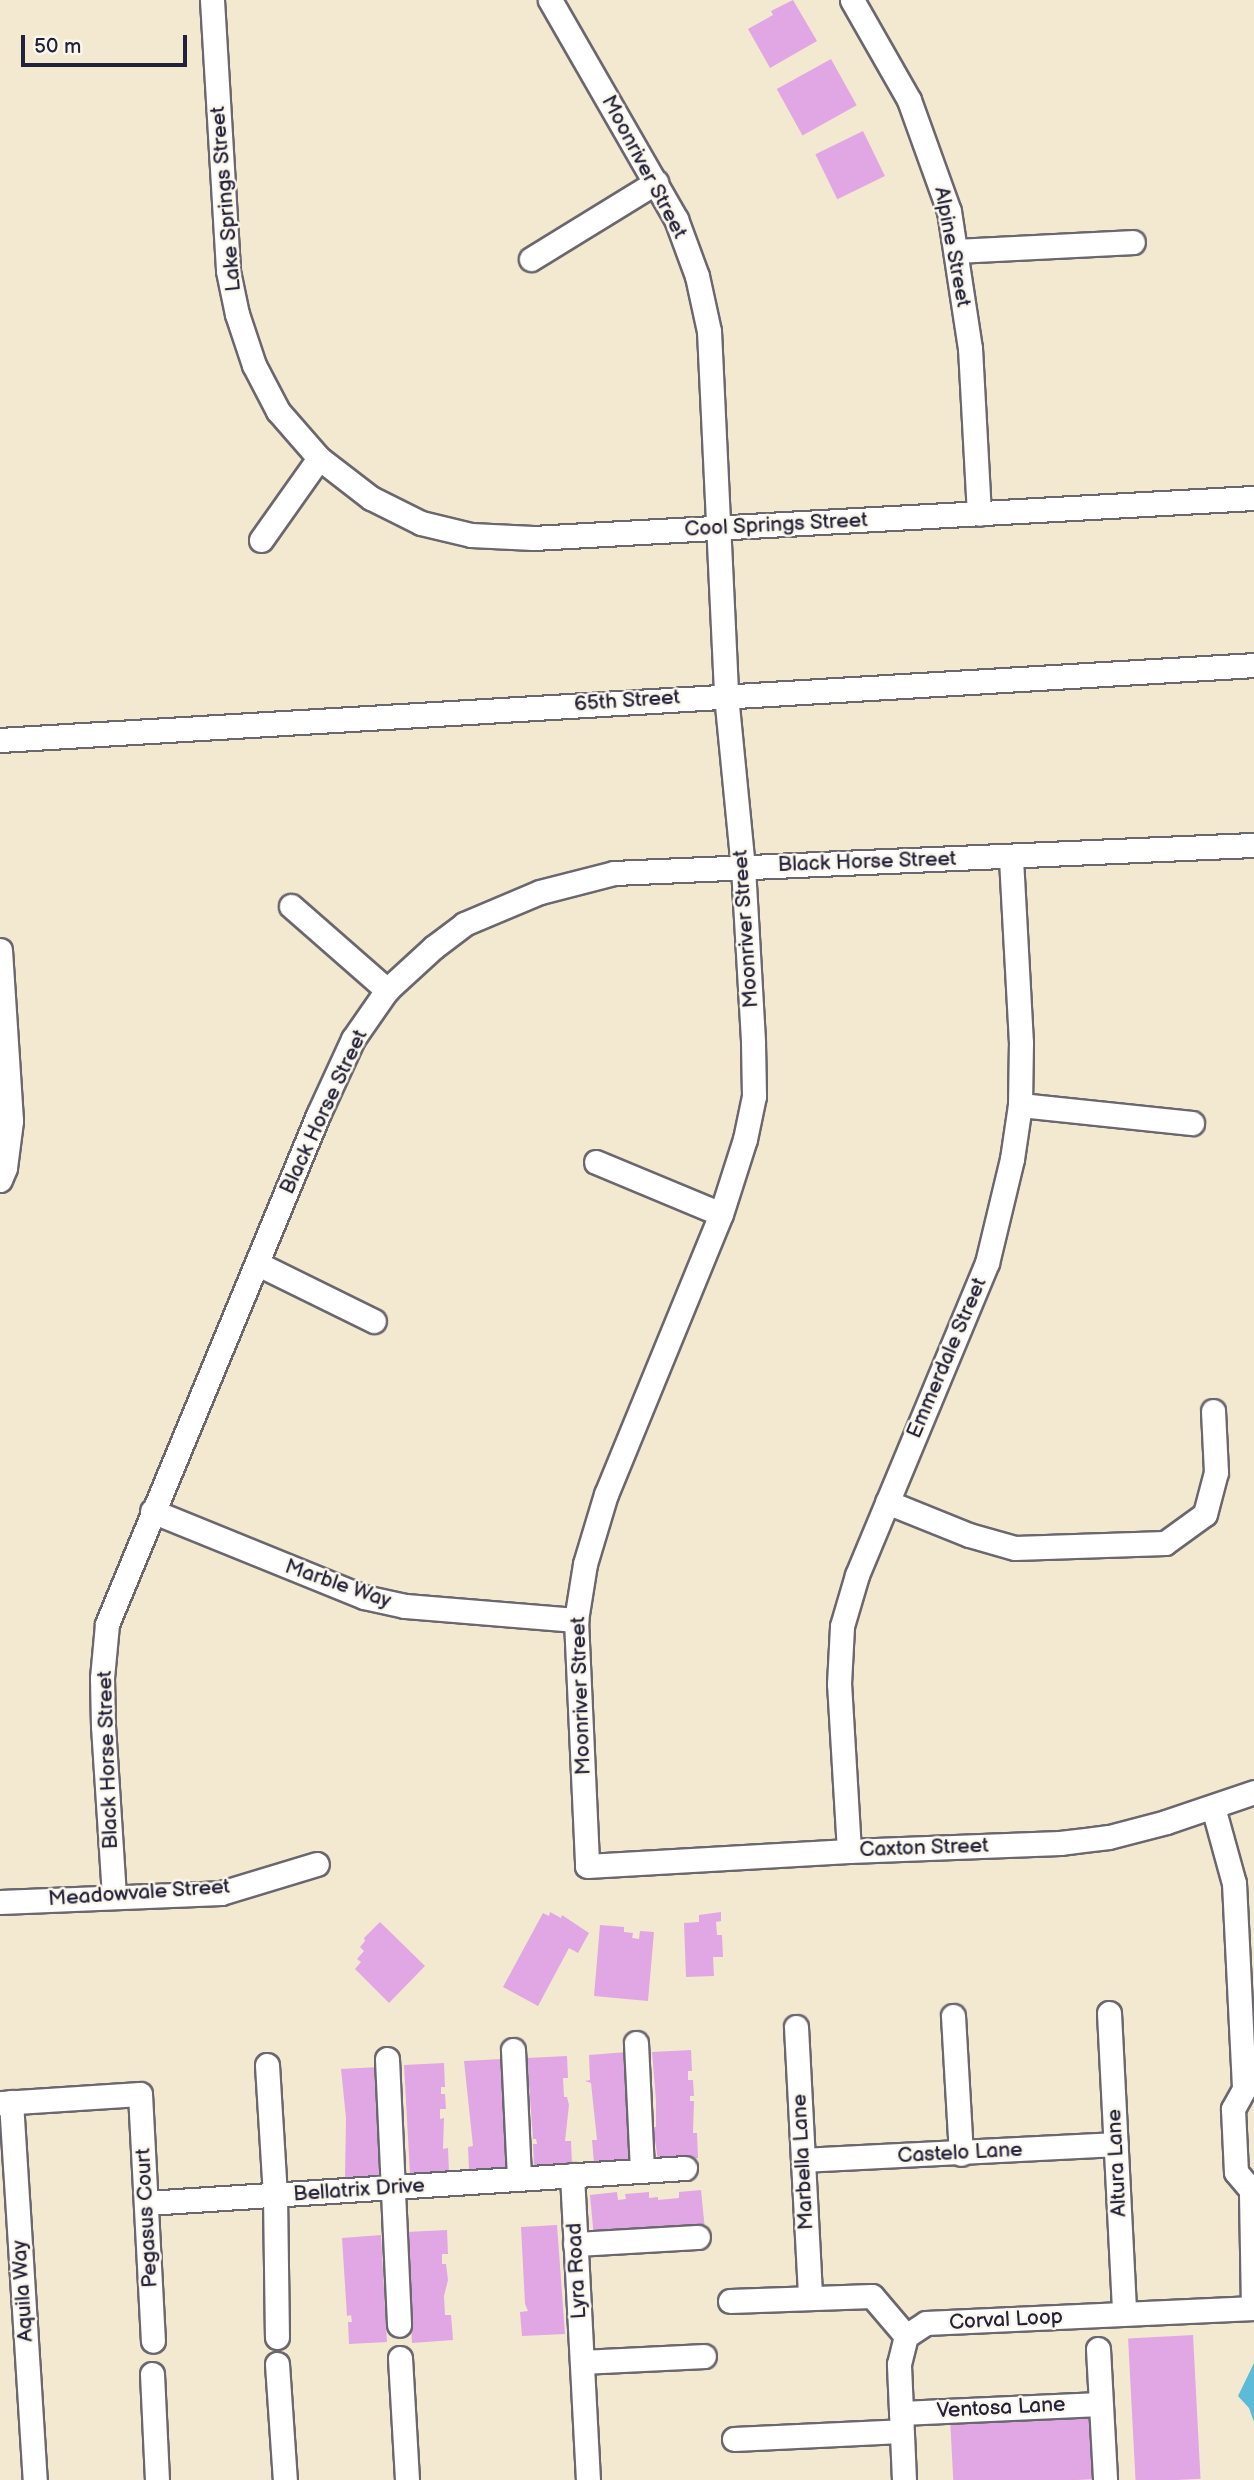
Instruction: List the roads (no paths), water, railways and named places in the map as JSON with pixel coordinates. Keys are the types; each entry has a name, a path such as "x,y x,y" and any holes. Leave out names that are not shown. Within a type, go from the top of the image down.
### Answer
{"street":[{"name":"Lake Springs Street","path":"212,0 228,271 237,314 254,365 278,411 319,458"},
{"name":"Moonriver Street","path":"550,0 676,219 697,276 709,331 726,695 743,867 754,1096 745,1139 721,1214 607,1494 585,1564 576,1620 587,1866"},
{"name":"Alpine Street","path":"852,0 909,100 949,211 970,348 979,514"},
{"path":"531,259 656,182"},
{"path":"957,251 1133,242"},
{"name":"Cool Springs Street","path":"319,458 371,498 421,523 471,535 533,538 1254,498"},
{"path":"261,540 319,458"},
{"name":"65th Street","path":"0,740 1254,665"},
{"name":"Black Horse Street","path":"114,1896 103,1726 102,1678 107,1624 152,1511 353,1039 387,990 464,924 540,892 614,873 1254,845"},
{"name":"Emmerdale Street","path":"849,1850 839,1684 842,1626 857,1575 987,1263 1012,1159 1020,1105 1021,1043 1011,857"},
{"path":"291,906 387,990"},
{"path":"0,950 11,1121 5,1168 0,1180"},
{"path":"1020,1105 1192,1123"},
{"path":"596,1162 721,1214"},
{"path":"258,1264 374,1321"},
{"path":"887,1502 969,1535 1016,1548 1165,1543 1205,1514 1216,1472 1213,1411"},
{"name":"Marble Way","path":"152,1511 364,1597 405,1606 576,1620"},
{"name":"Caxton Street","path":"587,1866 849,1850 1060,1843 1109,1837 1213,1807 1254,1791"},
{"path":"1213,1807 1234,1883 1246,1991 1249,2095 1233,2109 1244,2145 1236,2172 1253,2188 1253,2308"},
{"name":"Meadowvale Street","path":"0,1902 221,1893 317,1864"},
{"name":"Altura Lane","path":"1108,2012 1124,2314"},
{"path":"953,2016 961,2154"},
{"name":"Marbella Lane","path":"796,2027 810,2298"},
{"path":"636,2043 642,2171"},
{"path":"513,2050 519,2179"},
{"path":"387,2059 399,2325"},
{"path":"267,2065 275,2195 277,2337"},
{"name":"Pegasus Court","path":"5,2103 140,2094 153,2341"},
{"name":"Aquila Way","path":"5,2103 35,2480"},
{"name":"Castelo Lane","path":"803,2160 1116,2144"},
{"path":"572,2175 685,2168"},
{"name":"Bellatrix Drive","path":"147,2203 572,2175"},
{"name":"Lyra Road","path":"572,2175 588,2480"},
{"path":"575,2244 698,2237"},
{"path":"730,2301 872,2296 906,2336 899,2364 904,2480"},
{"name":"Corval Loop","path":"906,2336 926,2323 1253,2308"},
{"path":"1098,2349 1105,2480"},
{"path":"582,2362 704,2356"},
{"path":"400,2358 407,2480"},
{"path":"278,2364 285,2480"},
{"path":"152,2374 157,2480"},
{"name":"Ventosa Lane","path":"734,2439 1100,2404"}],"water":[{"path":"1254,2363 1254,2422 1249,2408 1238,2396"}]}
